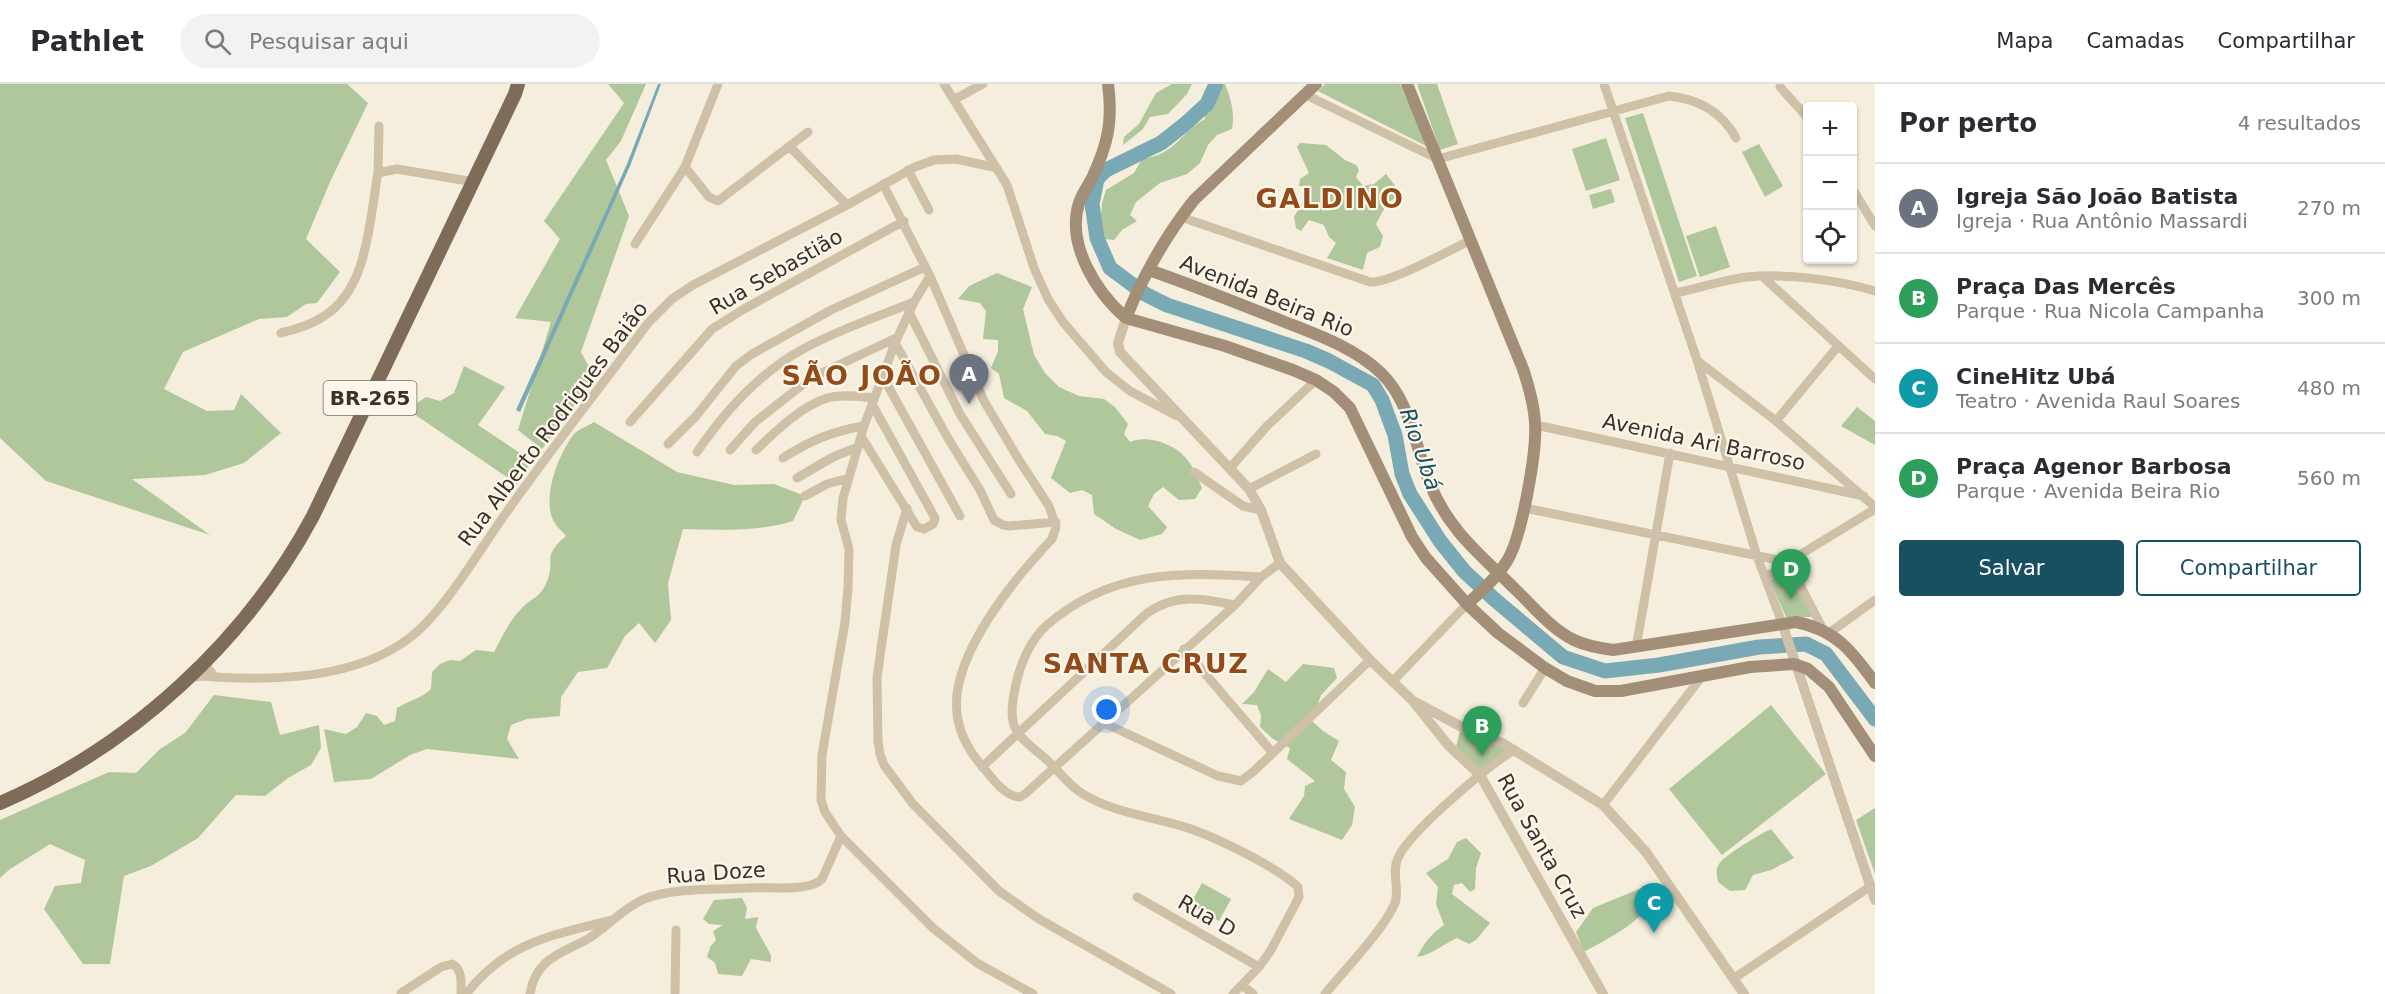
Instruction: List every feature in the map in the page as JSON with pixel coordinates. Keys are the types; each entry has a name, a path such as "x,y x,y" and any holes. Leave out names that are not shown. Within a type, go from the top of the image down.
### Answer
{"main road":[{"name":"BR-265","path":"0,803 58,773 104,745 187,679 210,657 268,587 297,545 517,89 527,84"},
{"path":"1108,84 1111,128 1097,167 1079,203 1077,223 1079,245 1087,266 1110,303 1127,314 1293,370 1316,380 1334,392 1350,408 1412,537 1426,558 1470,601 1498,633 1545,668 1567,681 1595,691 1621,691 1793,660 1808,669 1828,687 1875,756"},
{"path":"1127,314 1180,217 1206,187 1316,84"},
{"path":"1407,84 1523,369 1530,388 1536,425 1525,508 1510,555 1495,576 1470,601"},
{"name":"Avenida Beira Rio","path":"1147,274 1228,299 1332,342 1356,354 1381,373 1395,390 1406,412 1430,484 1444,512 1460,536 1495,576 1553,626 1572,639 1593,647 1613,650 1782,623 1796,622 1826,631"},
{"path":"1826,631 1846,648 1875,683"}],"street":[{"path":"635,244 685,167 718,84"},
{"path":"944,84 1007,185 1034,268 1048,299 1064,322 1106,372 1130,391 1183,419"},
{"path":"955,99 982,84"},
{"path":"1604,84 1697,360 1757,556 1782,623 1875,900"},
{"path":"1780,87 1803,112"},
{"path":"1304,94 1438,159 1661,97 1684,98 1706,106 1720,118 1736,138"},
{"path":"281,333 326,316 353,286 363,260 378,173 379,126"},
{"path":"685,167 709,197 718,201 808,132"},
{"path":"790,147 847,205"},
{"name":"Rua Alberto Rodrigues Baião","path":"187,679 201,676 250,678 330,671 354,665 384,653 409,639 430,618 454,587 511,505 658,311 672,298 908,170 934,160 956,159 997,168"},
{"path":"378,173 397,169 474,182"},
{"path":"908,170 929,210"},
{"path":"884,183 928,271 984,400 1013,451 1049,506 1056,522 1052,539 1005,594 988,618 962,678 956,711 966,743 982,767 1010,795 1020,797 1055,767 1235,604 1261,577 1280,563"},
{"path":"1857,196 1875,226"},
{"path":"1180,217 1370,282 1392,278 1471,240"},
{"name":"Rua Sebastião","path":"630,422 712,329 754,303 904,221"},
{"path":"928,271 896,340 873,401 841,510 849,549 848,588 845,622 826,727 821,800 825,812 841,836 956,948 1018,991 1033,994"},
{"path":"668,444 696,416 736,366 752,354 831,310 928,271"},
{"path":"1675,293 1748,277 1791,278 1854,285 1875,291"},
{"path":"1763,277 1875,379"},
{"path":"697,452 734,405 776,366 832,335 912,307"},
{"path":"912,307 960,414 1011,494"},
{"path":"1127,314 1118,349 1250,489 1261,510 1280,563 1370,660 1412,700 1460,726 1514,750 1604,805 1646,852 1744,994"},
{"path":"896,340 949,440 980,490 994,520 1009,526 1056,522"},
{"path":"730,450 755,422 811,378 896,340"},
{"path":"1776,421 1838,346"},
{"path":"1697,360 1776,421 1875,508 1791,562 1778,573 1765,575"},
{"path":"883,377 960,516"},
{"path":"1230,468 1267,426 1316,380"},
{"path":"756,450 813,404 828,398 844,396 873,401"},
{"path":"861,436 919,529 933,524 934,518 873,401"},
{"name":"Avenida Ari Barroso","path":"1536,425 1864,496"},
{"path":"783,458 815,439 833,432 864,426"},
{"path":"797,478 833,457 858,447"},
{"path":"1636,648 1670,453"},
{"path":"1250,489 1316,454"},
{"path":"1194,472 1242,506 1261,510"},
{"path":"805,496 827,484 849,478"},
{"path":"907,508 896,545 877,677 878,741 884,765 913,804 999,891 1039,920 1171,994"},
{"path":"1525,508 1791,562"},
{"path":"1791,562 1826,631 1875,600"},
{"path":"1233,994 1259,967 1299,897 1298,887 1269,868 1208,836 1191,829 1130,813 1084,795 1071,786 1055,767 1017,734 1011,716 1013,697 1022,663 1030,647 1044,628 1065,610 1089,595 1113,585 1170,575 1207,574 1261,577"},
{"path":"982,767 1146,614 1159,605 1172,600 1188,599 1235,604"},
{"path":"1392,682 1470,601"},
{"path":"1184,649 1272,752"},
{"path":"210,657 207,667 215,677"},
{"path":"1102,723 1218,776 1241,781 1370,660"},
{"path":"1523,703 1545,668"},
{"path":"1604,805 1703,675"},
{"name":"Rua Santa Cruz","path":"1412,700 1448,745 1480,775 1603,994"},
{"path":"1448,745 1451,734 1460,726"},
{"path":"1325,994 1374,934 1395,904 1398,857 1425,826 1480,775 1514,750"},
{"name":"Rua Doze","path":"530,994 534,976 542,965 592,936 643,900 664,894 765,886 809,887 817,885 822,879 841,836"},
{"path":"1733,979 1871,886"},
{"name":"Rua D","path":"1137,897 1259,967"},
{"path":"466,994 493,964 514,951 544,938 613,919"},
{"path":"675,994 676,930"},
{"path":"401,993 441,967 452,964 457,966 461,975 461,994"},
{"path":"1242,985 1253,994"}],"green space":[{"path":"0,84 347,84 368,103 330,182 306,239 340,272 317,303 306,304 287,317 259,319 183,352 164,389 207,411 234,410 241,394 281,433 244,463 205,475 132,479 210,535 46,481 0,438"},
{"path":"608,84 646,84 621,141 606,160 629,216 581,352 595,378 542,449 518,430 551,322 515,318 560,239 544,221 624,103"},
{"path":"1172,84 1192,84 1187,94 1168,114 1150,117 1143,129 1123,145 1124,137 1139,124 1156,93"},
{"path":"1225,84 1232,106 1232,129 1217,135 1208,145 1200,163 1187,174 1160,183 1136,202 1130,215 1137,221 1122,230 1114,240 1104,239 1101,217 1106,190 1134,173 1142,159 1163,153 1205,119 1204,113 1221,91"},
{"path":"1325,84 1400,84 1428,147 1318,91"},
{"path":"1417,84 1437,84 1458,144 1440,150"},
{"path":"1643,113 1697,276 1679,282 1625,118"},
{"path":"1606,138 1620,180 1586,191 1572,149"},
{"path":"1300,143 1326,145 1345,160 1356,165 1359,170 1356,177 1363,186 1374,184 1386,174 1396,187 1397,196 1386,205 1376,224 1383,236 1380,247 1367,253 1363,270 1327,258 1336,243 1329,237 1324,225 1309,220 1301,231 1296,228 1294,217 1311,187 1299,186 1300,179 1309,173 1297,147"},
{"path":"1759,144 1783,186 1765,197 1742,152"},
{"path":"1611,189 1615,202 1593,209 1589,195"},
{"path":"1716,226 1730,267 1700,277 1686,236"},
{"path":"997,273 1032,287 1023,309 1034,355 1045,373 1059,387 1079,396 1104,399 1115,407 1128,424 1124,434 1130,442 1145,439 1170,446 1184,456 1191,465 1202,488 1195,499 1179,500 1163,487 1154,494 1148,506 1167,527 1162,534 1140,540 1116,529 1094,514 1092,495 1082,490 1070,493 1051,478 1066,441 1057,436 1045,434 1027,411 1004,398 999,374 991,368 998,351 998,340 983,339 986,311 980,303 958,299 969,286"},
{"path":"464,366 505,387 478,425 532,461 517,484 414,414 417,403 426,397 440,401 454,393"},
{"path":"1857,407 1875,421 1875,445 1841,426"},
{"path":"594,422 677,472 734,485 774,484 805,496 793,521 779,525 752,529 683,529 668,583 671,620 655,643 639,623 625,636 607,668 578,672 561,697 560,716 527,719 511,725 507,739 519,759 427,749 410,755 371,779 334,782 324,729 346,734 357,727 366,713 377,716 384,725 395,721 397,708 431,689 432,672 440,664 450,660 460,661 476,650 494,652 513,618 542,591 549,574 551,554 566,536 554,522 551,512 553,476 574,434"},
{"path":"1788,570 1814,617 1786,617 1770,580"},
{"path":"1303,664 1334,668 1337,678 1321,695 1312,721 1339,741 1331,760 1346,772 1344,789 1355,807 1352,825 1342,840 1289,819 1304,796 1305,786 1315,781 1287,759 1290,748 1273,739 1260,727 1261,715 1257,705 1242,704 1254,692 1268,669 1286,682"},
{"path":"214,695 271,702 280,735 319,725 321,748 311,765 288,778 265,796 236,795 198,838 151,866 124,876 110,964 83,964 44,909 55,886 81,883 85,860 50,844 10,869 0,878 0,820 109,772 136,773 160,749 185,733"},
{"path":"1771,705 1826,774 1722,855 1669,789"},
{"path":"1460,731 1508,749 1481,773 1456,747"},
{"path":"1875,808 1875,874 1856,820"},
{"path":"1771,829 1794,858 1771,870 1753,875 1745,890 1730,891 1718,882 1717,868 1728,855"},
{"path":"1466,838 1481,853 1476,868 1475,889 1470,892 1462,883 1454,885 1452,894 1490,923 1476,940 1469,944 1457,938 1433,952 1417,957 1428,939 1444,925 1436,904 1438,887 1426,873 1448,859 1457,842"},
{"path":"1202,883 1231,899 1219,921 1190,905"},
{"path":"1654,883 1661,890 1636,920 1584,952 1576,932 1593,908"},
{"path":"742,898 747,908 745,919 758,917 756,928 771,955 771,962 751,959 742,976 718,974 715,963 707,957 710,947 716,940 713,931 723,925 709,924 703,919 714,900"}],"water":[{"path":"658,84 661,84 630,166 520,412 516,410 627,164"}],"waterway":[{"name":"Rio Ubá","path":"1216,84 1207,104 1184,125 1161,143 1106,170 1097,179 1092,204 1097,238 1110,268 1145,294 1167,305 1306,351 1373,385 1382,400 1395,435 1402,474 1410,494 1440,541 1464,571 1563,657 1605,671 1659,665 1759,647 1806,644 1826,654 1875,719"}],"place":[{"name":"Igreja São João Batista","path":"969,404"},
{"name":"Praça Agenor Barbosa","path":"1791,599"},
{"name":"Praça Das Mercês","path":"1482,756"},
{"name":"CineHitz Ubá","path":"1654,933"}],"district":[{"name":"GALDINO","path":"1330,199"},
{"name":"SÃO JOÃO","path":"862,376"},
{"name":"SANTA CRUZ","path":"1146,664"}]}
